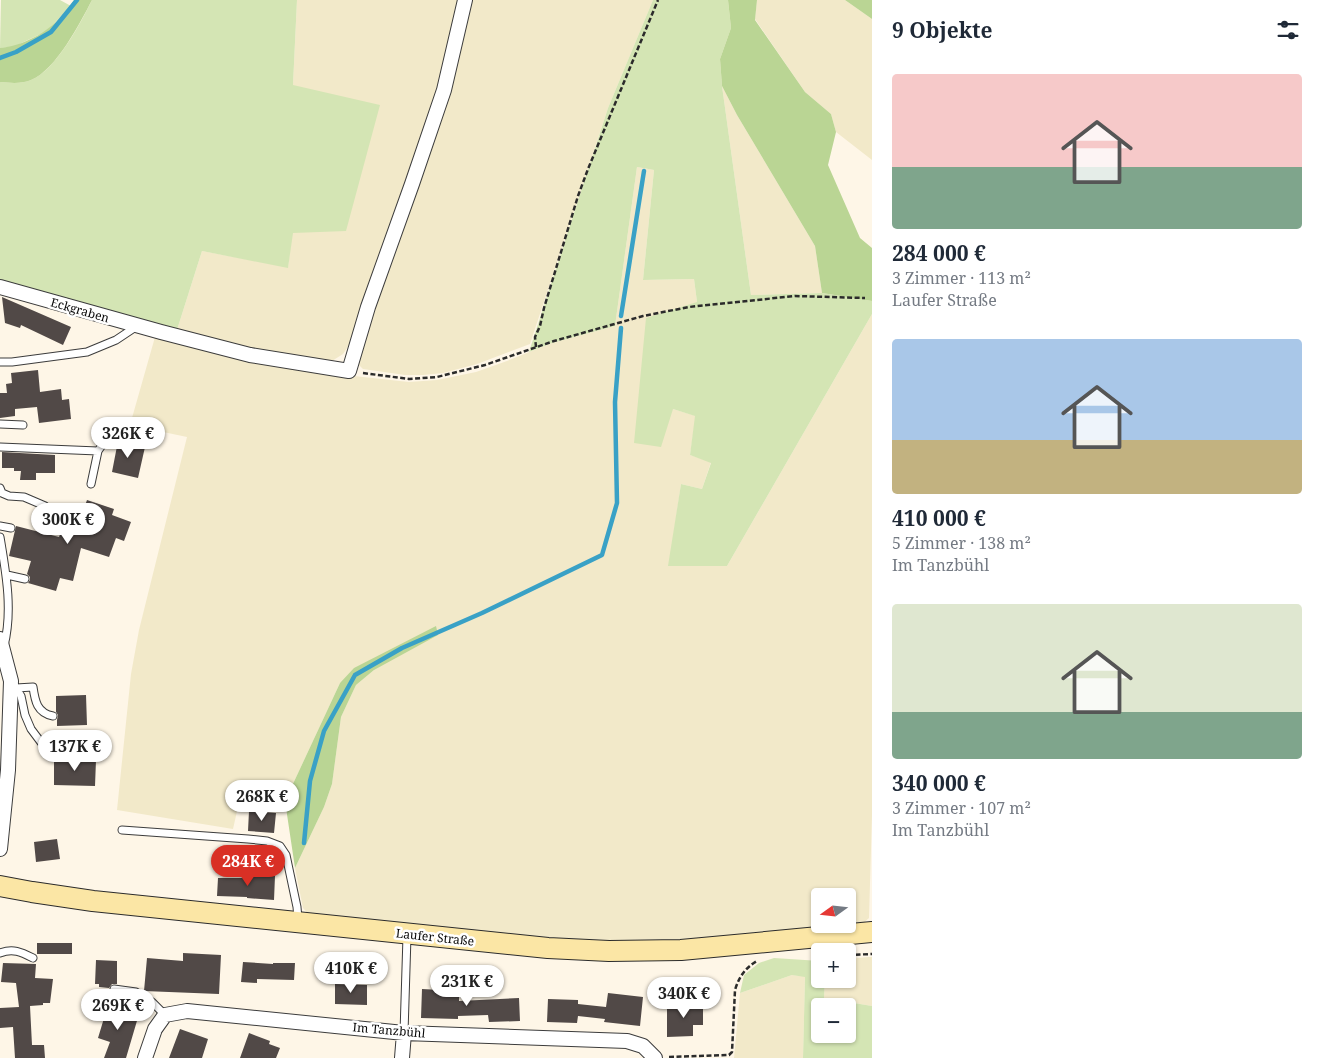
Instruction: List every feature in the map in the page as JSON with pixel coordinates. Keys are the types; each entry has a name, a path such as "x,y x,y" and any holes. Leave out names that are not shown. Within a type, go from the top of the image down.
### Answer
{"main road":[{"name":"Laufer Straße","path":"0,886 93,901 548,948 609,951 681,950 872,932"}],"street":[{"path":"349,371 368,306 444,90 466,0"},
{"name":"Eckgraben","path":"0,287 250,355 349,371"},
{"path":"0,849 4,769 13,684 2,645"},
{"name":"Im Tanzbühl","path":"165,1015 187,1011 404,1033 627,1041 643,1046 655,1058"},
{"path":"145,1058 155,1029 165,1015"},
{"path":"402,1058 404,1033"}],"lane":[{"path":"0,362 87,352 116,340 138,326"},
{"path":"0,424 23,425"},
{"path":"91,484 98,451 105,441"},
{"path":"0,447 98,451"},
{"path":"0,488 2,492 9,496 24,497 45,506 61,519"},
{"path":"0,526 10,528"},
{"path":"0,537 7,575 9,608 8,633 2,645"},
{"path":"7,575 25,579"},
{"path":"13,684 33,687 36,703 40,710 53,716"},
{"path":"13,684 21,696 30,729 52,757"},
{"path":"122,830 248,839 267,841 280,846 286,855 297,907 298,922"},
{"path":"404,1033 407,934"},
{"path":"0,953 2,951 16,950 33,958"},
{"path":"114,989 136,992 152,1002 165,1015"}],"path":[{"path":"536,347 535,337 540,326 578,196 658,0"},
{"path":"349,371 409,378 437,377 485,365 554,341 643,316 689,308 795,296 865,298"},
{"path":"856,955 872,954"},
{"path":"655,1058 729,1055 732,1052 735,990 738,980 749,966 761,959"}],"shaded area":[{"path":"297,0 461,0 438,94 351,342 343,354 332,361 321,363 176,333 202,251 288,267 292,233 293,85"},
{"path":"469,0 653,0 608,108 530,344 477,364 443,373 405,375 363,369 358,364 359,354"},
{"path":"757,0 845,0 872,19 872,160 836,132 831,114 805,92 755,19"},
{"path":"722,86 737,115 815,246 822,293 751,295"},
{"path":"637,167 654,170 643,280 694,279 697,302 673,409 696,416 690,455 711,462 702,489 681,484 669,566 727,566 872,314 872,815 869,918 859,927 856,927 856,888 811,888 811,932 737,940 592,945 310,916 303,908 295,868 324,807 332,784 341,717 356,685 374,670 340,683 285,801 240,798 233,829 117,810 131,674 139,630 187,437 130,425 155,337 317,372 409,382 437,380 476,372 552,343 615,326"},
{"path":"872,957 872,1006 856,1003 856,998 824,998 825,988 856,988 856,958"},
{"path":"792,975 805,976 803,1058 734,1058 740,993"}],"green space":[{"path":"1,0 60,0 71,6 47,31 13,47 0,48"},
{"path":"74,0 92,0 66,45 49,67 31,80 16,83 0,82 0,48 22,43 42,33 60,18"},
{"path":"92,0 297,0 293,85 380,105 346,231 293,233 288,268 202,251 176,333 0,281 0,82 16,83 31,80 49,67 66,45"},
{"path":"653,0 728,0 731,28 720,59 722,86 751,295 822,293 872,301 872,314 727,566 668,566 681,484 702,489 711,463 690,455 695,416 673,409 661,447 634,443 646,318 697,302 694,279 643,280 654,170 637,167 615,326 552,343 529,352 608,108"},
{"path":"728,0 757,0 755,20 805,92 831,114 836,132 828,165 860,238 872,248 872,301 822,293 815,246 737,115 722,86 720,59 731,28"},
{"path":"845,0 872,0 872,19"},
{"path":"436,626 438,635 374,670 356,685 341,717 332,784 324,807 295,868 285,801 340,683 354,668"},
{"path":"774,958 811,960 811,988 825,988 824,998 811,998 811,1043 856,1043 856,1003 872,1006 872,1058 803,1058 805,977 792,975 740,993 744,975 759,963"}],"building":[{"path":"2,297 71,327 63,345 21,325 20,328 5,323"},
{"path":"38,370 40,392 61,389 62,400 69,399 71,419 39,423 37,407 15,409 15,416 0,418 0,393 7,393 6,384 12,383 11,373"},
{"path":"118,441 145,447 138,478 112,472"},
{"path":"2,452 55,455 55,473 36,473 36,480 20,480 21,471 14,471 14,468 2,468"},
{"path":"87,500 114,509 112,515 131,522 124,541 116,538 109,557 81,548 73,581 60,578 56,591 28,583 30,577 27,574 31,561 9,556 16,526 59,537 64,524 77,528"},
{"path":"86,695 87,725 57,726 56,696"},
{"path":"57,759 96,760 95,786 54,785 54,762"},
{"path":"249,811 276,813 274,833 248,831"},
{"path":"57,839 60,859 36,862 34,842"},
{"path":"249,874 275,876 274,900 217,896 218,878 248,878"},
{"path":"37,943 72,943 72,954 37,954"},
{"path":"183,953 221,955 219,994 144,991 147,958 183,961"},
{"path":"96,960 117,961 117,984 112,984 109,988 99,987 99,984 95,984"},
{"path":"243,962 295,963 294,980 257,979 257,983 241,982"},
{"path":"3,963 36,964 35,978 53,979 50,1003 30,1006 32,1045 44,1045 45,1058 15,1058 13,1027 0,1028 0,1008 19,1007 16,983 1,982"},
{"path":"335,984 367,985 367,1005 335,1004"},
{"path":"422,989 459,991 459,1001 519,998 520,1021 489,1022 488,1015 458,1016 458,1019 421,1018"},
{"path":"608,993 643,997 640,1026 604,1022 605,1019 578,1016 577,1023 547,1022 548,999 578,1000 578,1004 606,1007"},
{"path":"667,1003 703,1003 703,1025 693,1025 693,1036 667,1037"},
{"path":"108,1005 139,1014 126,1058 104,1058 110,1042 98,1038"},
{"path":"180,1029 208,1039 202,1058 169,1058"},
{"path":"249,1033 270,1041 269,1044 280,1048 276,1058 240,1058"}],"waterway":[{"path":"0,58 16,52 51,32 77,0"},
{"path":"621,316 644,171"},
{"path":"304,843 310,781 324,731 355,675 402,648 482,613 602,555 617,503 615,402 621,328"}]}
